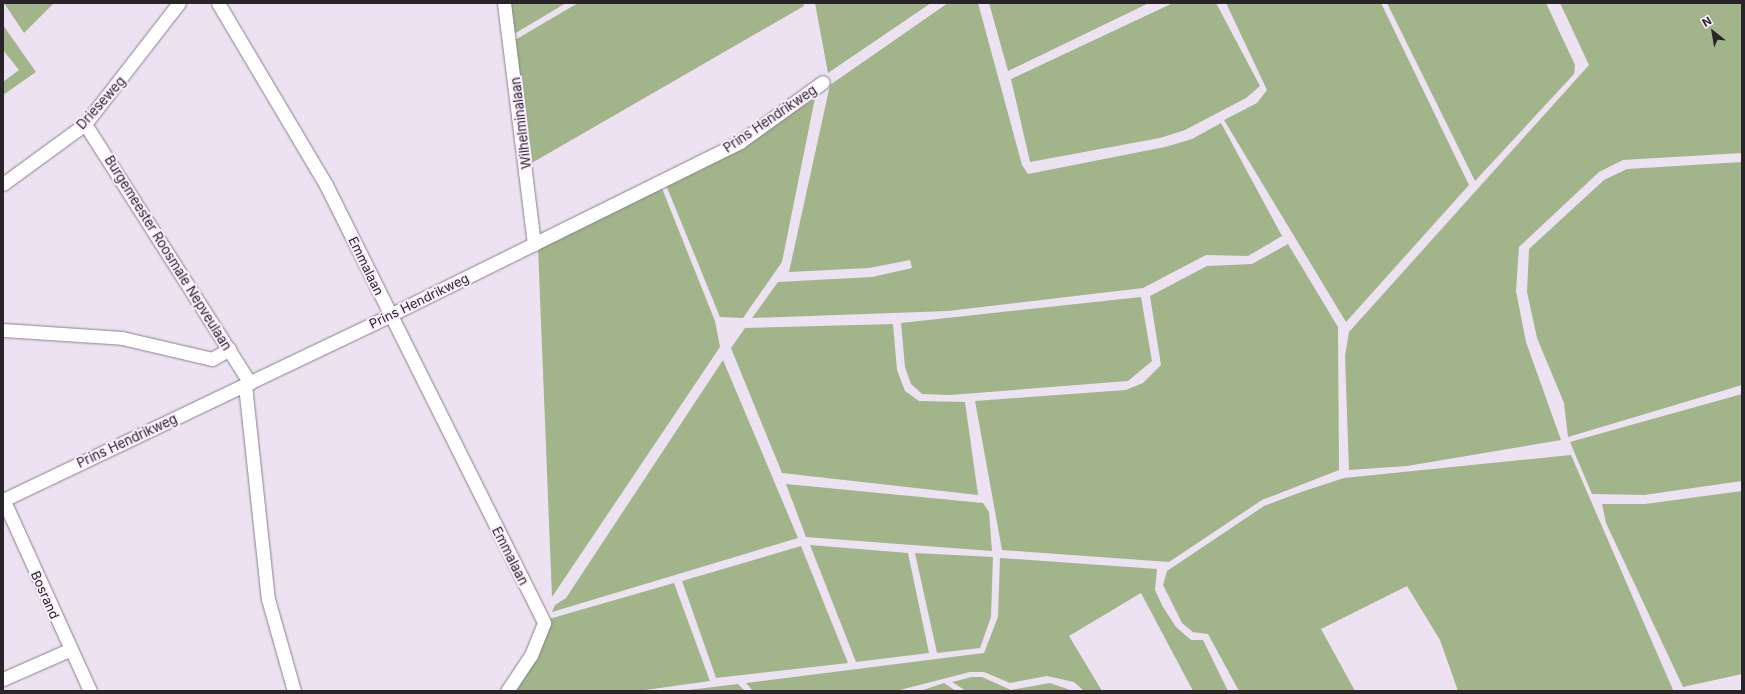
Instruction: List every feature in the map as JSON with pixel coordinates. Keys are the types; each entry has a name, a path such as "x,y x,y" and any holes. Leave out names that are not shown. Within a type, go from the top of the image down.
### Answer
{"street":[{"name":"Drieseweg","path":"3,184 85,124 180,3"},
{"name":"Emmalaan","path":"218,3 326,185 544,623 531,655 507,691"},
{"name":"Wilhelminalaan","path":"504,3 534,244"},
{"name":"Prins Hendrikweg","path":"3,499 390,315 740,142 824,82"},
{"name":"Burgemeester Roosmale Nepveulaan","path":"85,124 228,349 247,384 268,599 294,691"},
{"path":"3,330 122,338 212,359 228,349"},
{"name":"Bosrand","path":"3,499 69,650 90,691"},
{"path":"3,679 69,650"}],"green space":[{"path":"4,3 54,3 24,33"},
{"path":"509,3 566,3 514,34"},
{"path":"578,3 803,3 804,6 530,164 515,40"},
{"path":"815,3 931,3 828,73"},
{"path":"948,3 978,3 1022,165 1028,174 1165,147 1192,139 1221,123 1282,236 1248,256 1206,255 1143,288 948,311 752,318 778,282 872,277 912,268 910,260 869,268 789,272 830,85"},
{"path":"989,3 1149,3 1008,71"},
{"path":"1173,3 1216,3 1260,86 1246,98 1185,130 1160,138 1030,162 1011,79"},
{"path":"1226,3 1381,3 1469,185 1346,322 1224,120 1257,103 1267,90"},
{"path":"1387,3 1546,3 1575,65 1574,74 1475,181"},
{"path":"1560,3 1742,3 1742,153 1623,160 1599,172 1519,247 1516,291 1526,342 1561,440 1407,466 1349,470 1345,356 1349,332 1589,65"},
{"path":"3,25 36,72 3,95 3,82 19,70 3,50"},
{"path":"815,98 782,262 743,318 720,317 666,185 744,146"},
{"path":"1742,162 1742,385 1568,437 1564,403 1537,338 1527,292 1529,249 1604,180 1627,169"},
{"path":"661,186 715,321 720,347 552,597 538,247"},
{"path":"1288,244 1338,327 1339,470 1262,500 1169,562 1002,550 975,401 1126,390 1143,383 1161,365 1150,296 1207,266 1252,264"},
{"path":"1141,297 1152,361 1128,381 950,395 922,394 911,384 905,367 901,323"},
{"path":"893,324 897,370 905,391 919,401 965,402 978,495 782,473 731,348 745,328"},
{"path":"723,360 798,538 552,612 555,605 566,598"},
{"path":"1742,394 1742,481 1644,495 1592,494 1570,442"},
{"path":"1571,455 1673,690 1458,691 1440,640 1407,586 1321,629 1355,691 1239,691 1208,634 1193,632 1182,623 1163,585 1167,571 1264,506 1344,478"},
{"path":"786,484 983,503 989,512 992,551 806,537"},
{"path":"1742,491 1742,674 1683,687 1606,523 1602,504 1645,504"},
{"path":"810,545 908,553 929,653 856,662"},
{"path":"801,546 848,663 716,678 682,581"},
{"path":"915,553 993,557 991,617 980,648 937,653"},
{"path":"1000,558 1157,569 1155,590 1163,607 1176,627 1191,640 1203,640 1228,691 1193,691 1141,593 1069,636 1102,691 1084,691 1074,682 1047,676 1010,683 984,672 970,672 896,691 753,691 746,683 984,653 998,617"},
{"path":"674,583 710,681 638,691 510,691 549,619"},
{"path":"972,677 982,677 1011,690 1050,683 1073,691 966,691 952,682"},
{"path":"944,683 956,691 920,691"},
{"path":"738,684 745,691 680,691"}]}
